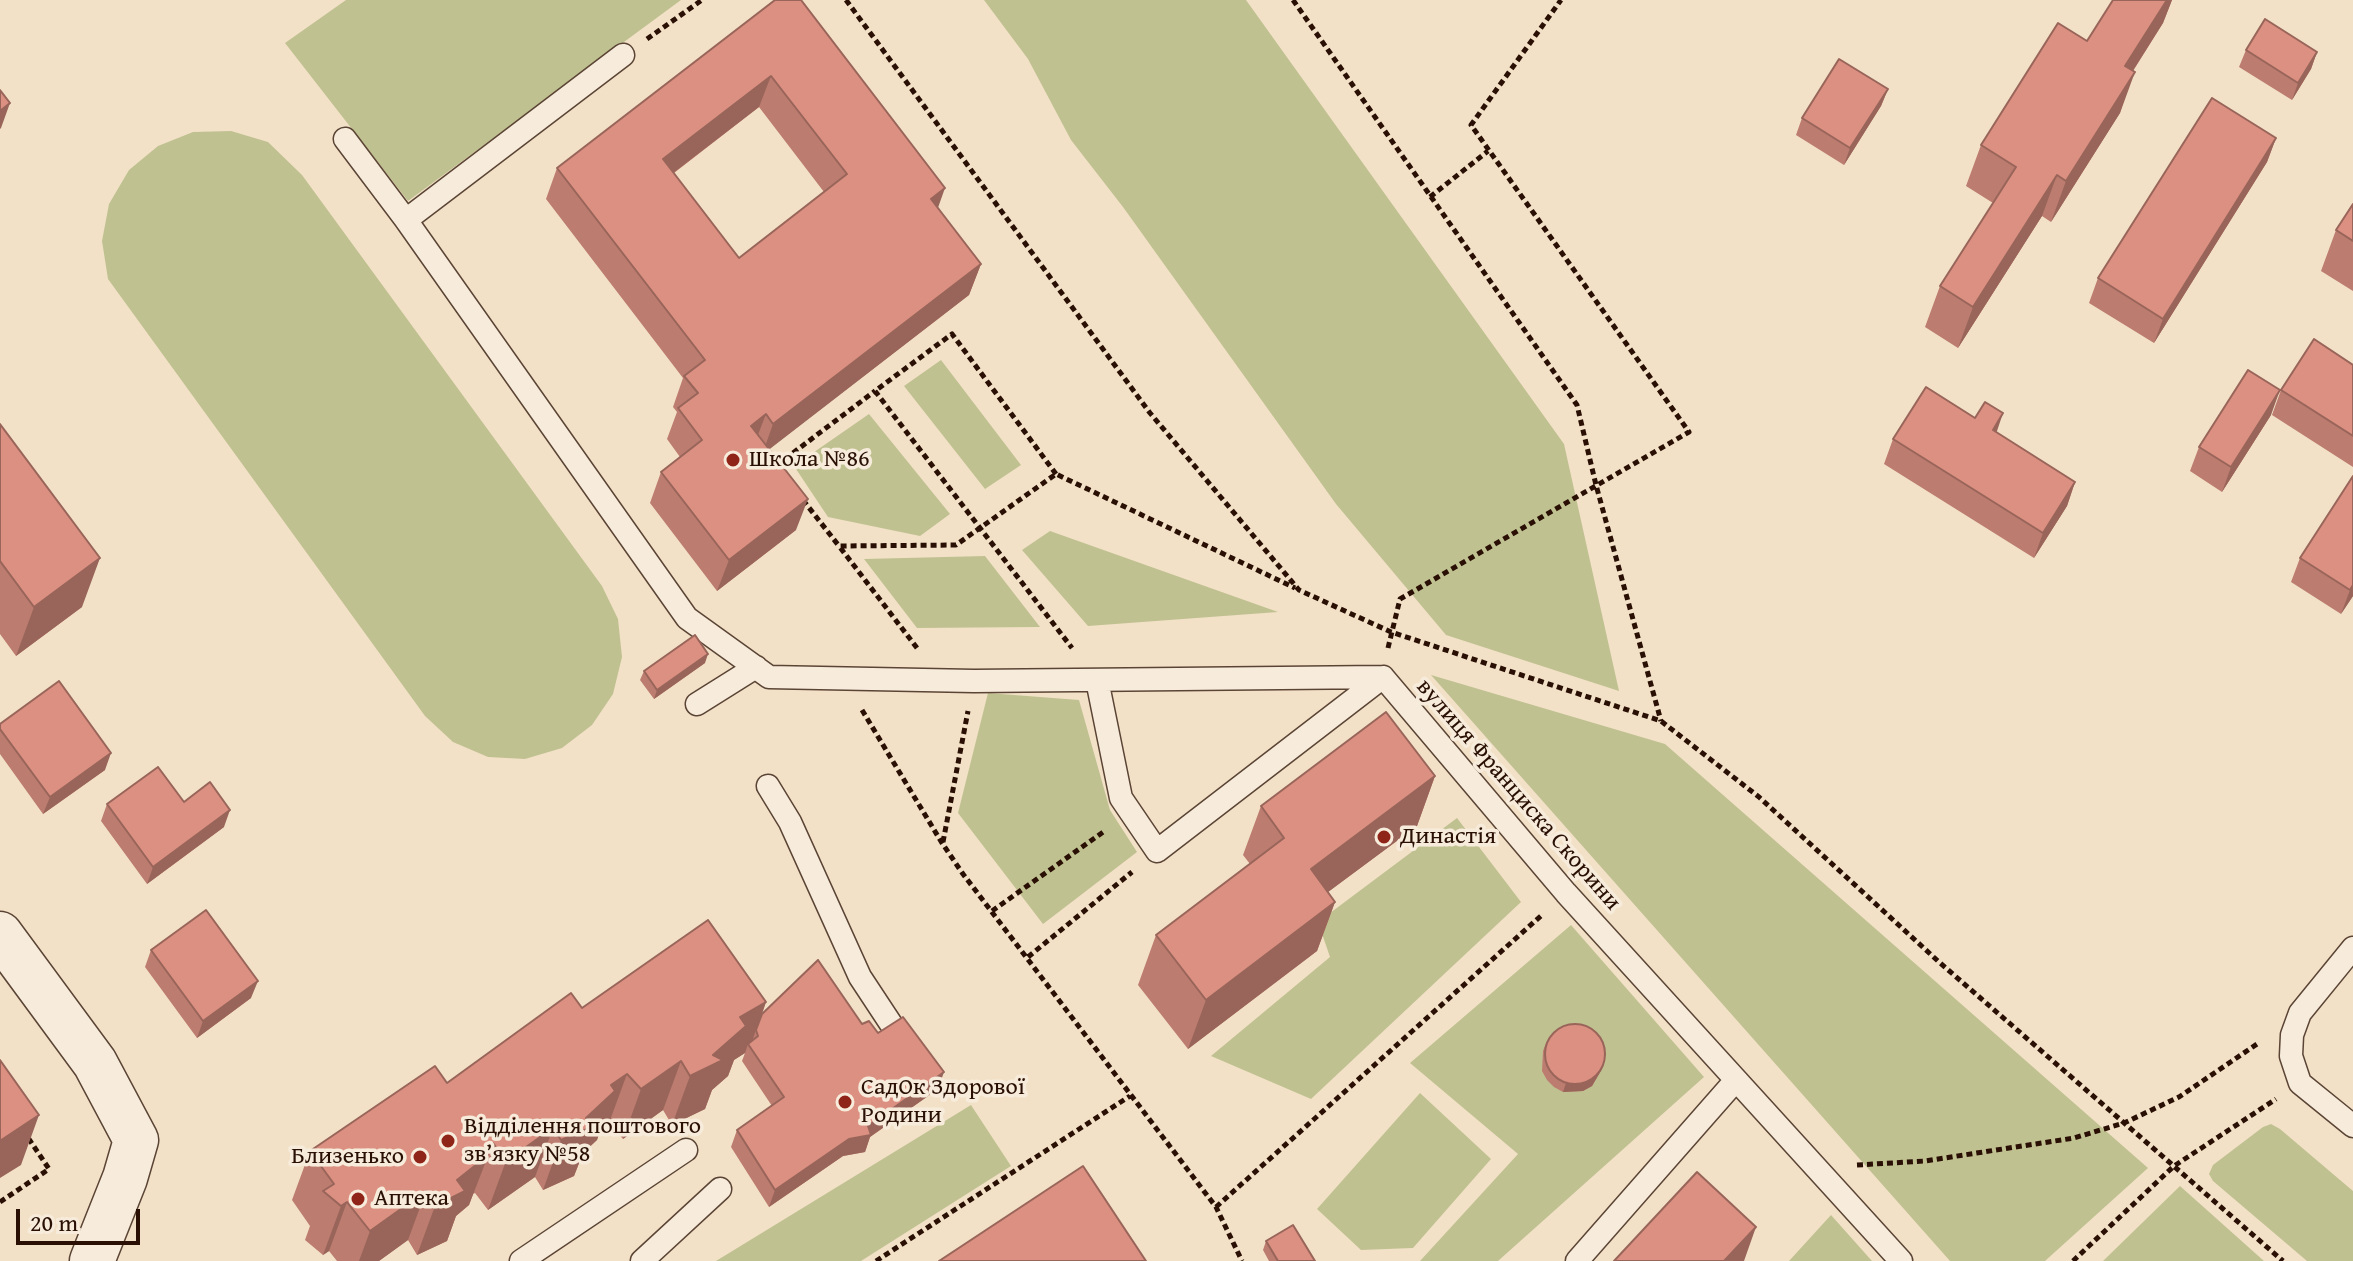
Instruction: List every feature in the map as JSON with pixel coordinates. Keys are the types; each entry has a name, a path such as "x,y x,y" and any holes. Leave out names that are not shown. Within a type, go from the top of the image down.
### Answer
{"street":[{"path":"0,934 95,1063 136,1140 125,1178 92,1261"}],"lane":[{"path":"406,220 623,55"},
{"name":"вулиця Франциска Скорини","path":"345,139 406,220 687,618 769,677 974,681 1383,677 1566,893 1901,1261"},
{"path":"697,704 756,667"},
{"path":"1097,680 1121,798 1157,851 1383,677"},
{"path":"768,786 790,822 860,977 891,1024"},
{"path":"2353,948 2300,1013 2292,1035 2291,1056 2300,1083 2353,1126"},
{"path":"1577,1261 1736,1080"},
{"path":"521,1261 686,1150"},
{"path":"642,1261 720,1189"}],"path":[{"path":"623,55 702,0"},
{"path":"846,0 1150,413 1299,590"},
{"path":"1293,0 1577,405 1661,721"},
{"path":"1383,677 1400,599 1689,432 1471,125 1561,0"},
{"path":"1430,197 1488,151"},
{"path":"785,477 776,465 952,334 1056,474 1391,632 1661,721 1759,797 1939,962 2283,1261"},
{"path":"875,391 1097,680"},
{"path":"839,546 956,545 1056,474"},
{"path":"803,500 942,680"},
{"path":"843,678 942,843 1216,1207 1242,1261"},
{"path":"942,843 974,681"},
{"path":"992,911 1131,813"},
{"path":"1028,957 1157,851"},
{"path":"1216,1207 1566,893"},
{"path":"1816,1168 1925,1161 2074,1138 2124,1123 2179,1097 2300,1013"},
{"path":"2073,1261 2174,1166 2300,1083"},
{"path":"876,1261 1130,1096"},
{"path":"0,1202 49,1169 25,1133"}],"green space":[{"path":"346,0 681,0 408,201 285,43"},
{"path":"984,0 1246,0 1564,444 1619,691 1446,635 1336,504 1123,207 1071,140 1028,59"},
{"path":"231,131 268,142 302,175 602,586 618,619 622,657 613,694 592,725 562,748 525,759 488,757 453,742 425,716 108,279 102,241 109,204 129,170 158,146 193,132"},
{"path":"941,360 1021,465 985,489 904,386"},
{"path":"869,414 950,514 920,536 828,517 794,466"},
{"path":"1050,531 1278,612 1088,626 1022,550"},
{"path":"985,556 1040,627 917,628 864,559"},
{"path":"1431,675 1665,744 2148,1168 2045,1261 1950,1261"},
{"path":"988,693 1079,700 1110,810 1137,852 1043,924 958,813"},
{"path":"1457,818 1521,902 1311,1099 1211,1056 1330,957 1318,922"},
{"path":"1571,925 1704,1077 1498,1261 1420,1261 1518,1154 1410,1063"},
{"path":"1420,1093 1491,1159 1413,1248 1361,1250 1317,1209"},
{"path":"971,1105 1011,1166 861,1261 716,1261"},
{"path":"2271,1124 2353,1191 2353,1261 2307,1261 2213,1181 2209,1174 2213,1165"},
{"path":"2180,1186 2264,1261 2103,1261"},
{"path":"1831,1215 1872,1261 1789,1261"}],"building":[{"path":"775,0 801,0 945,188 931,199 981,264 773,424 766,414 751,426 808,499 729,560 661,472 702,440 678,408 698,393 684,376 705,360 557,168","holes":["771,76 847,174 739,258 663,159"]},
{"path":"2113,0 2167,0 2125,66 2135,72 2066,181 2057,175 1973,307 1940,286 2016,167 1981,145 2058,23 2087,41"},
{"path":"2265,19 2317,52 2298,83 2246,50"},
{"path":"1839,59 1888,89 1850,148 1802,118"},
{"path":"0,90 10,103 0,111"},
{"path":"2212,98 2276,138 2163,319 2098,278"},
{"path":"2353,204 2353,241 2336,230"},
{"path":"2314,339 2353,365 2353,436 2281,390"},
{"path":"2248,370 2280,390 2231,467 2199,447"},
{"path":"1926,387 1975,418 1985,402 2003,413 1993,430 2075,482 2043,533 1893,439"},
{"path":"0,424 100,558 34,607 0,561"},
{"path":"2353,476 2353,585 2350,590 2300,558"},
{"path":"695,635 708,654 657,690 644,671"},
{"path":"59,681 111,753 50,797 0,729 0,724"},
{"path":"1386,712 1435,776 1311,869 1335,902 1206,1000 1156,935 1284,838 1261,806"},
{"path":"158,767 184,802 210,782 230,810 153,867 107,804"},
{"path":"206,910 258,981 203,1021 151,950"},
{"path":"708,920 766,1002 740,1017 746,1026 713,1055 723,1060 690,1076 681,1061 641,1089 627,1074 611,1085 615,1091 586,1118 592,1127 561,1140 553,1128 506,1161 493,1143 483,1149 487,1156 457,1180 465,1191 435,1206 426,1191 370,1231 347,1202 341,1206 323,1191 334,1184 310,1151 435,1066 447,1083 571,993 582,1008"},
{"name":"СадОк Здорової Родини","path":"818,960 862,1024 869,1021 878,1033 903,1017 944,1072 868,1126 871,1135 849,1139 775,1190 737,1130 784,1097 748,1044 758,1036 756,1030 762,1014"},
{"path":"1575,1024 1586,1026 1596,1033 1603,1043 1603,1065 1596,1075 1586,1082 1575,1084 1564,1082 1554,1075 1547,1065 1545,1054 1547,1043 1554,1033 1564,1026"},
{"path":"0,1060 39,1115 0,1141"},
{"path":"1083,1166 1146,1261 939,1261"},
{"path":"1697,1172 1756,1227 1724,1261 1614,1261"},
{"path":"1293,1225 1315,1261 1278,1261 1266,1241"}],"place":[{"name":"Школа №86","path":"733,460"},
{"name":"Династія","path":"1384,837"},
{"name":"СадОк Здорової Родини","path":"845,1102"},
{"name":"Відділення поштового зв’язку №58","path":"448,1141"},
{"name":"Близенько","path":"420,1157"},
{"name":"Аптека","path":"358,1199"}]}
